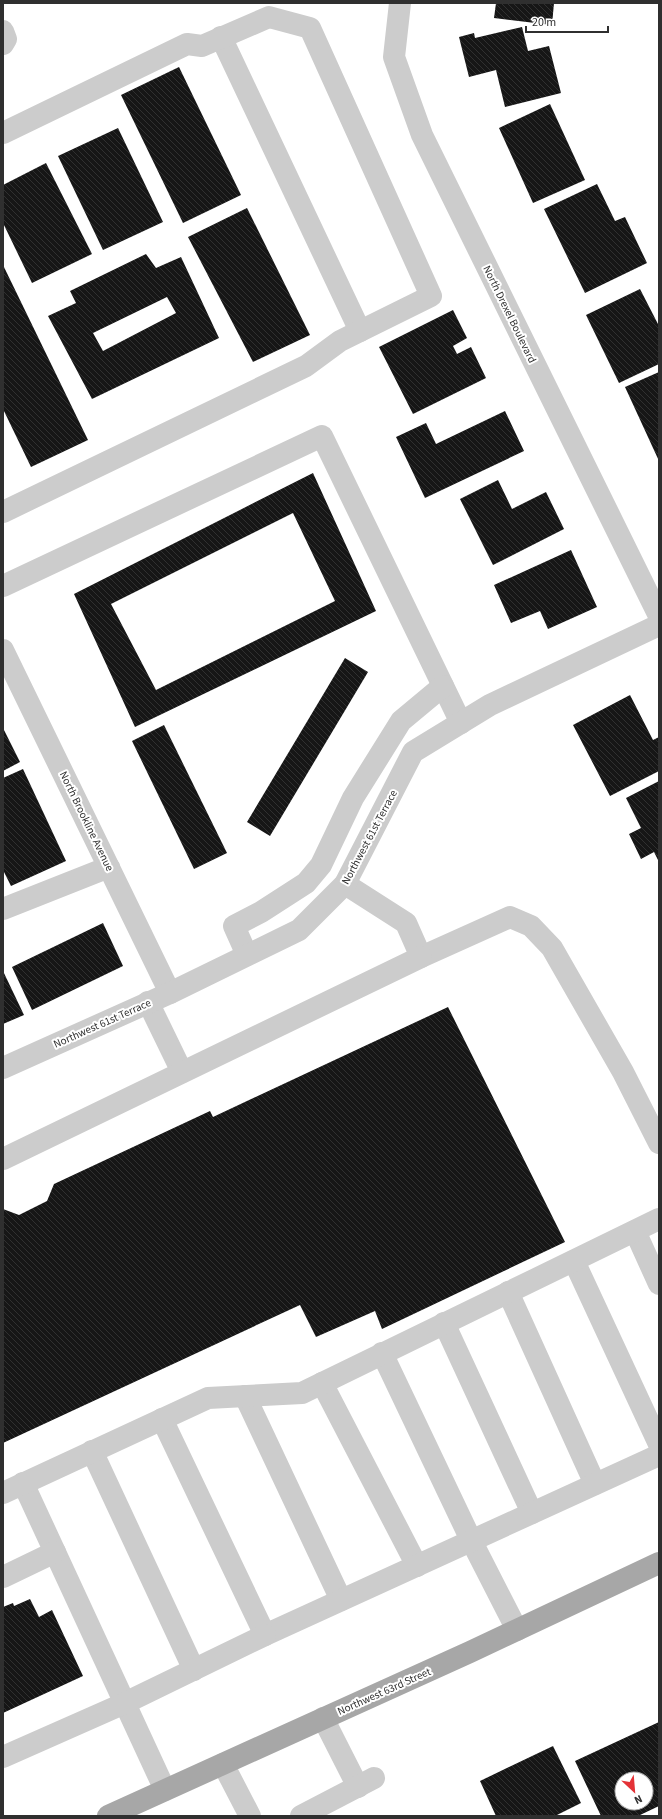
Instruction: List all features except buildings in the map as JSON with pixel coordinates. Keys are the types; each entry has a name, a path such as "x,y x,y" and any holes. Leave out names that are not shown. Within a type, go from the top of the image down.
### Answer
{"main road":[{"name":"Northwest 63rd Street","path":"108,1816 659,1564"}],"street":[{"name":"North Drexel Boulevard","path":"400,3 394,58 422,135 659,616"},
{"path":"3,133 187,44 202,46 269,17 310,28 431,296 340,341 306,366 4,508"},
{"path":"3,31 6,39 3,44"},
{"path":"221,37 360,330"},
{"path":"3,586 322,436 461,723"},
{"name":"Northwest 61st Terrace","path":"3,1068 170,993 299,930 345,884 413,752 490,705 659,626"},
{"name":"North Brookline Avenue","path":"3,650 170,993"},
{"path":"247,955 234,926 261,912 306,883 321,864 353,798 401,721 443,686"},
{"path":"3,909 109,867"},
{"path":"345,884 406,923 421,958"},
{"path":"3,1158 510,917 531,926 552,948 623,1072 659,1143"},
{"path":"148,1002 182,1072"},
{"path":"3,1493 208,1398 302,1393 659,1219"},
{"path":"635,1231 659,1284"},
{"path":"574,1261 659,1444"},
{"path":"508,1292 595,1484"},
{"path":"444,1323 532,1513"},
{"path":"382,1353 471,1540 517,1630"},
{"path":"322,1383 417,1566"},
{"path":"244,1396 341,1600"},
{"path":"162,1419 265,1634"},
{"path":"92,1451 194,1670"},
{"path":"3,1757 125,1703 265,1634 659,1455"},
{"path":"23,1483 165,1790"},
{"path":"3,1576 55,1552"},
{"path":"301,1816 366,1783 323,1718"},
{"path":"223,1764 250,1816"}]}
